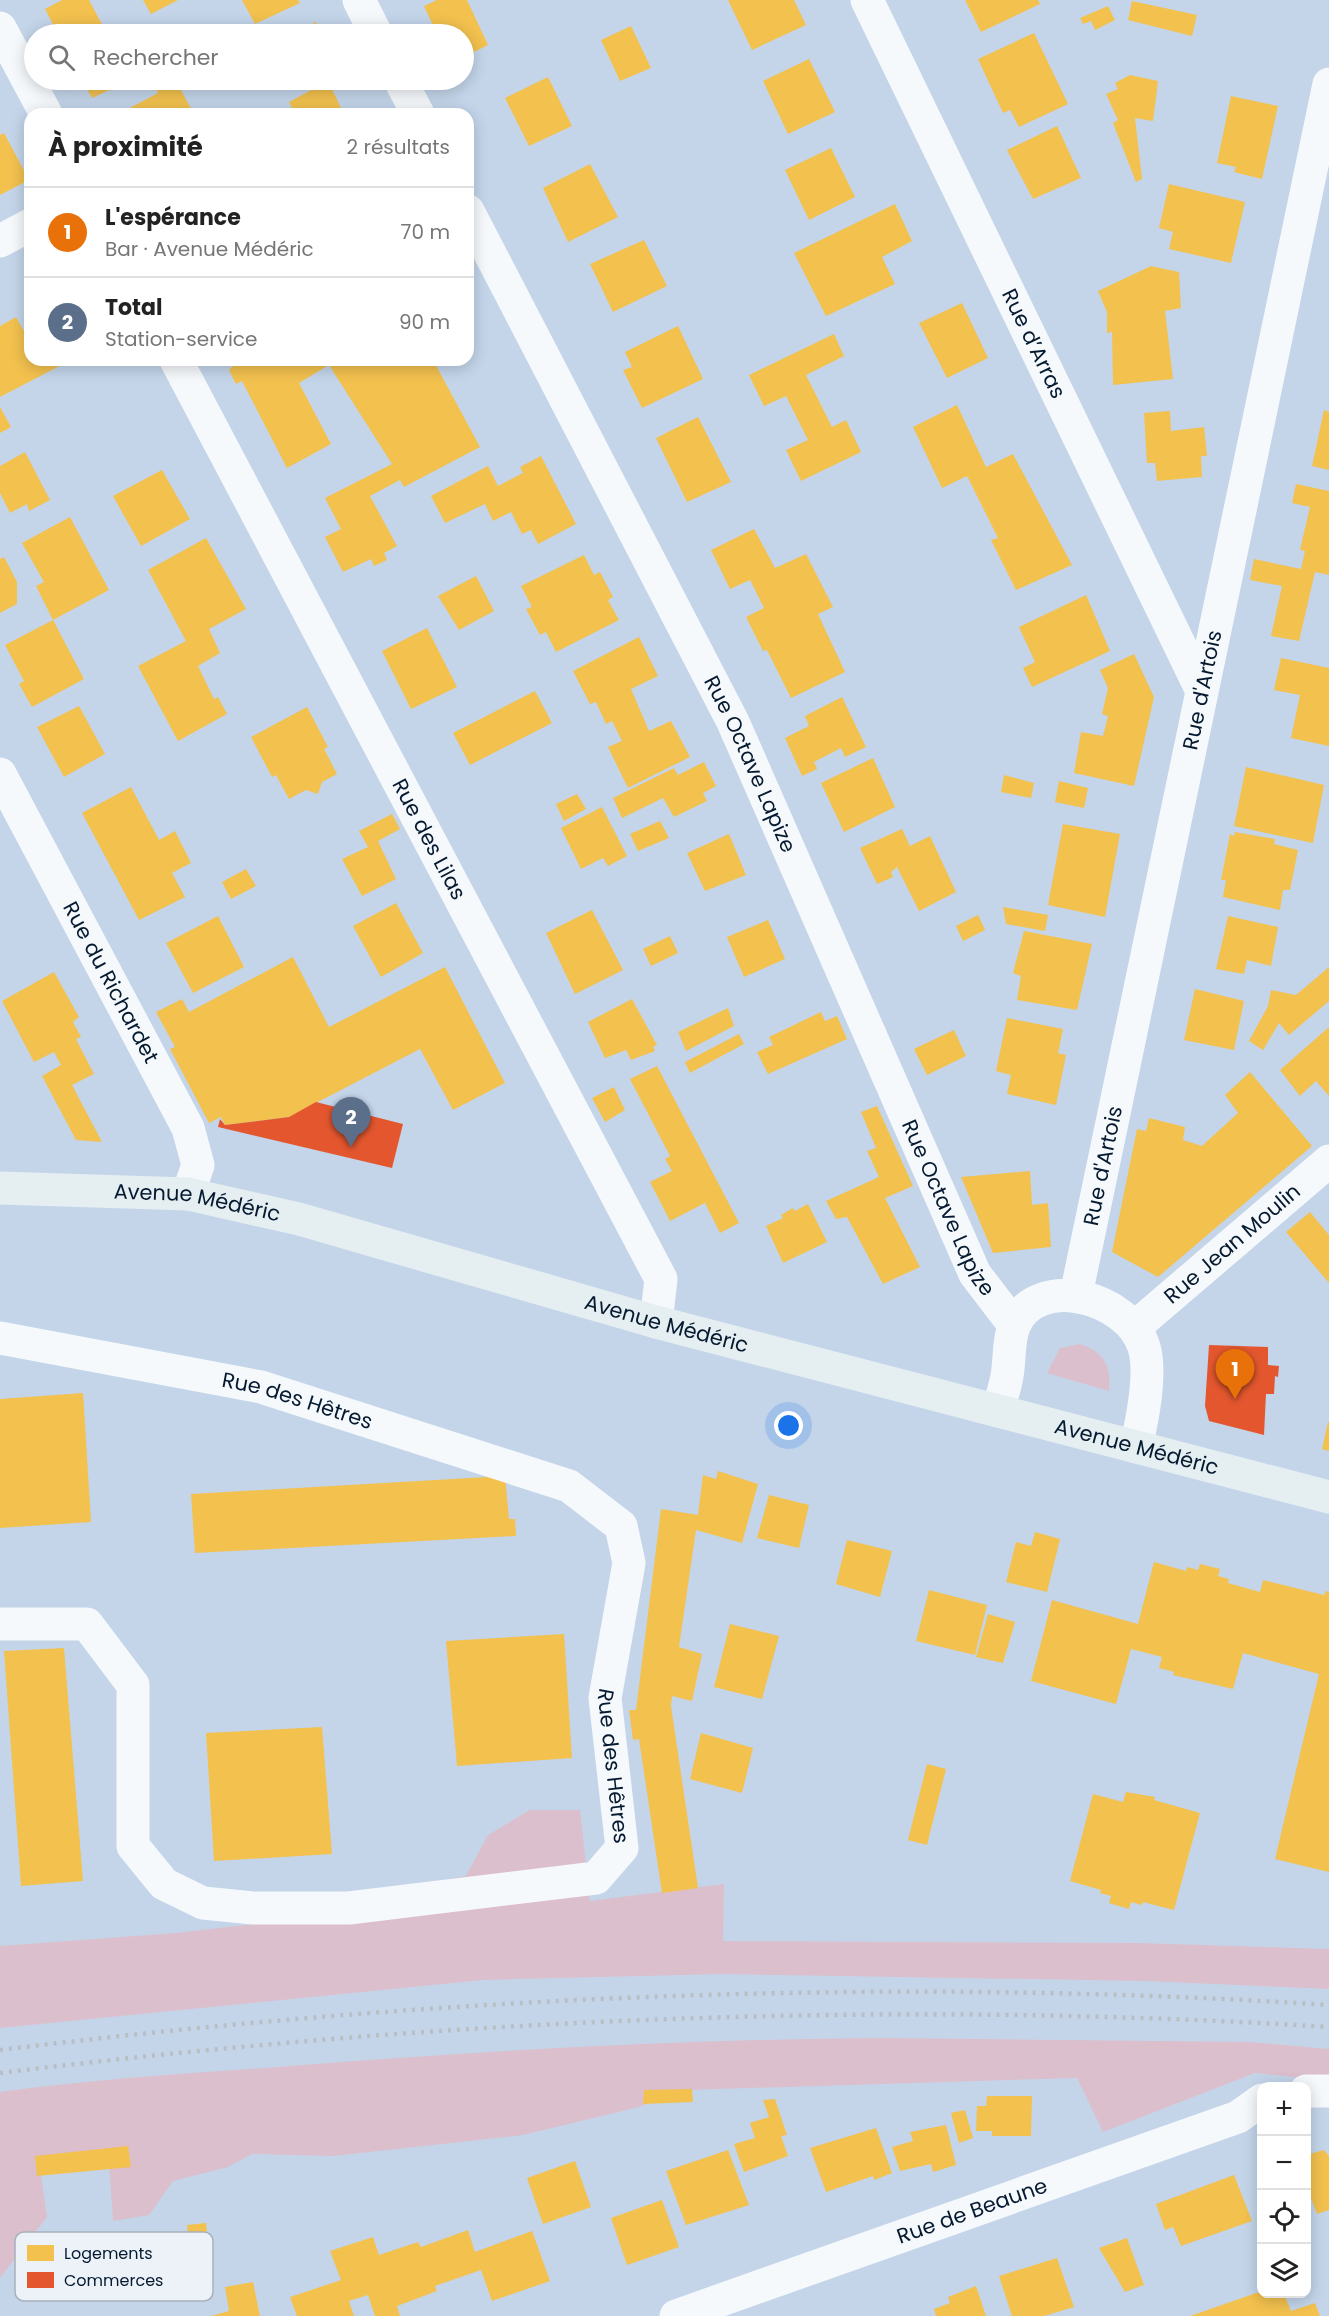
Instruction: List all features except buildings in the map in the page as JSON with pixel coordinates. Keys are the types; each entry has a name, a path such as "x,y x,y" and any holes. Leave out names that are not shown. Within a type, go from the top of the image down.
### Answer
{"main road":[{"name":"Avenue Médéric","path":"0,1188 188,1194 299,1219 656,1322 1329,1497"}],"street":[{"path":"359,0 371,24"},
{"name":"Rue d’Arras","path":"867,0 1202,689"},
{"path":"0,28 24,73"},
{"name":"Rue d'Artois","path":"1076,1295 1329,84"},
{"path":"33,90 43,108"},
{"path":"405,90 415,108"},
{"name":"Rue Octave Lapize","path":"474,223 733,722 975,1274 1014,1325"},
{"path":"0,241 24,228"},
{"name":"Rue des Lilas","path":"179,366 662,1279 656,1322"},
{"name":"Rue du Richardet","path":"0,774 188,1128 198,1165 188,1194"},
{"name":"Rue Jean Moulin","path":"1135,1327 1329,1161"},
{"path":"999,1411 1014,1325 1030,1305 1055,1297 1076,1295 1104,1303 1121,1313 1135,1327 1145,1349 1144,1410 1136,1447"},
{"name":"Rue des Hêtres","path":"0,1338 261,1387 569,1485 621,1526 629,1563 605,1698 622,1848 596,1878 349,1908 253,1908 203,1903 164,1884 133,1846 133,1684 87,1624 0,1624"},
{"path":"1311,2091 1329,2091"},
{"name":"Rue de Beaune","path":"676,2316 1238,2117 1257,2104"}],"shaded area":[{"path":"1080,1344 1095,1351 1105,1361 1109,1374 1109,1391 1047,1373 1060,1348"},
{"path":"530,1810 580,1810 590,1901 724,1884 723,1941 1139,1943 1329,1949 1329,1989 1146,1981 722,1974 483,1980 0,2028 0,1946 176,1933 287,1920 420,1884 466,1876 488,1835"},
{"path":"884,2038 1249,2042 1329,2049 1329,2081 1255,2073 1103,2132 1077,2078 686,2090 639,2107 523,2135 333,2156 252,2154 228,2167 173,2181 149,2215 113,2221 108,2149 39,2160 47,2217 35,2232 15,2232 15,2259 0,2278 0,2092 152,2076 375,2060 520,2050"}],"railway":[{"path":"0,2050 165,2031 331,2016 497,2004 663,1996 830,1992 996,1992 1163,1996 1329,2005"},
{"path":"0,2073 165,2054 331,2039 497,2027 663,2019 830,2015 996,2015 1163,2019 1329,2027"}],"place":[{"name":"Total","path":"351,1147"},
{"name":"L'espérance","path":"1235,1399"}]}
